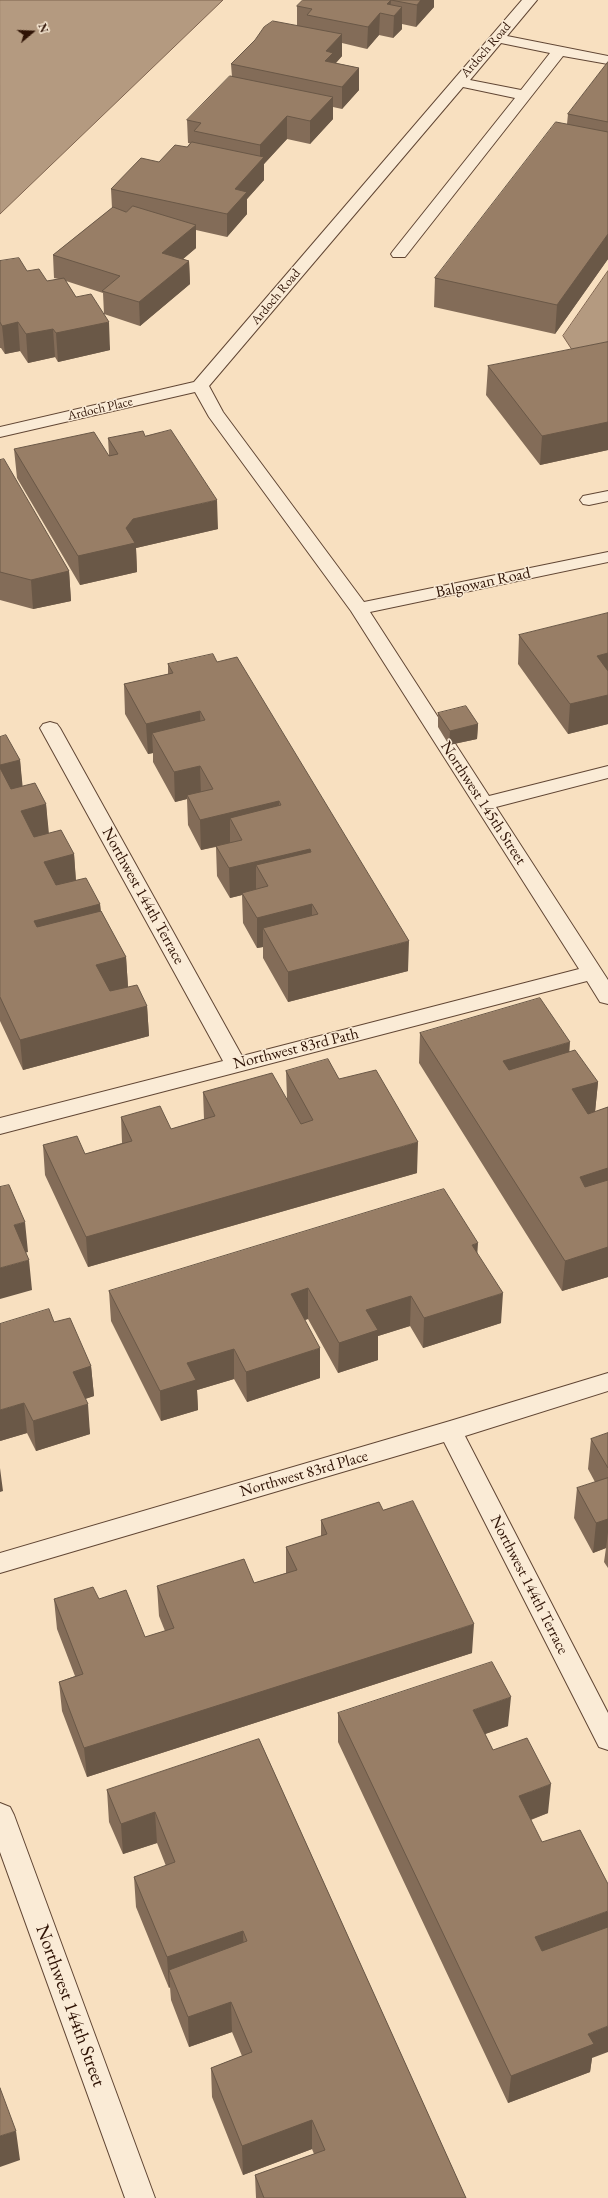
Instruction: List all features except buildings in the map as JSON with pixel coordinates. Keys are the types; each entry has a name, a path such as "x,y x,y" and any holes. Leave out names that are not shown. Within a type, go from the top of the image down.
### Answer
{"street":[{"name":"Ardoch Road","path":"200,386 530,0"},
{"path":"496,38 608,60"},
{"path":"398,254 559,51"},
{"path":"459,82 524,95"},
{"path":"200,386 216,413 359,609"},
{"name":"Ardoch Place","path":"0,432 200,386"},
{"path":"589,500 608,496"},
{"name":"Balgowan Road","path":"359,609 608,557"},
{"name":"Northwest 145th Street","path":"359,609 608,996"},
{"name":"Northwest 144th Terrace","path":"50,728 236,1064"},
{"path":"484,804 608,772"},
{"name":"Northwest 83rd Path","path":"0,1126 592,973"},
{"name":"Northwest 83rd Place","path":"0,1564 450,1431 608,1382"},
{"name":"Northwest 144th Terrace","path":"450,1431 608,1739"},
{"name":"Northwest 144th Street","path":"0,1815 140,2198"}],"shaded area":[{"path":"0,0 223,0 0,214"},
{"path":"608,271 608,356 580,362 563,336"}]}
